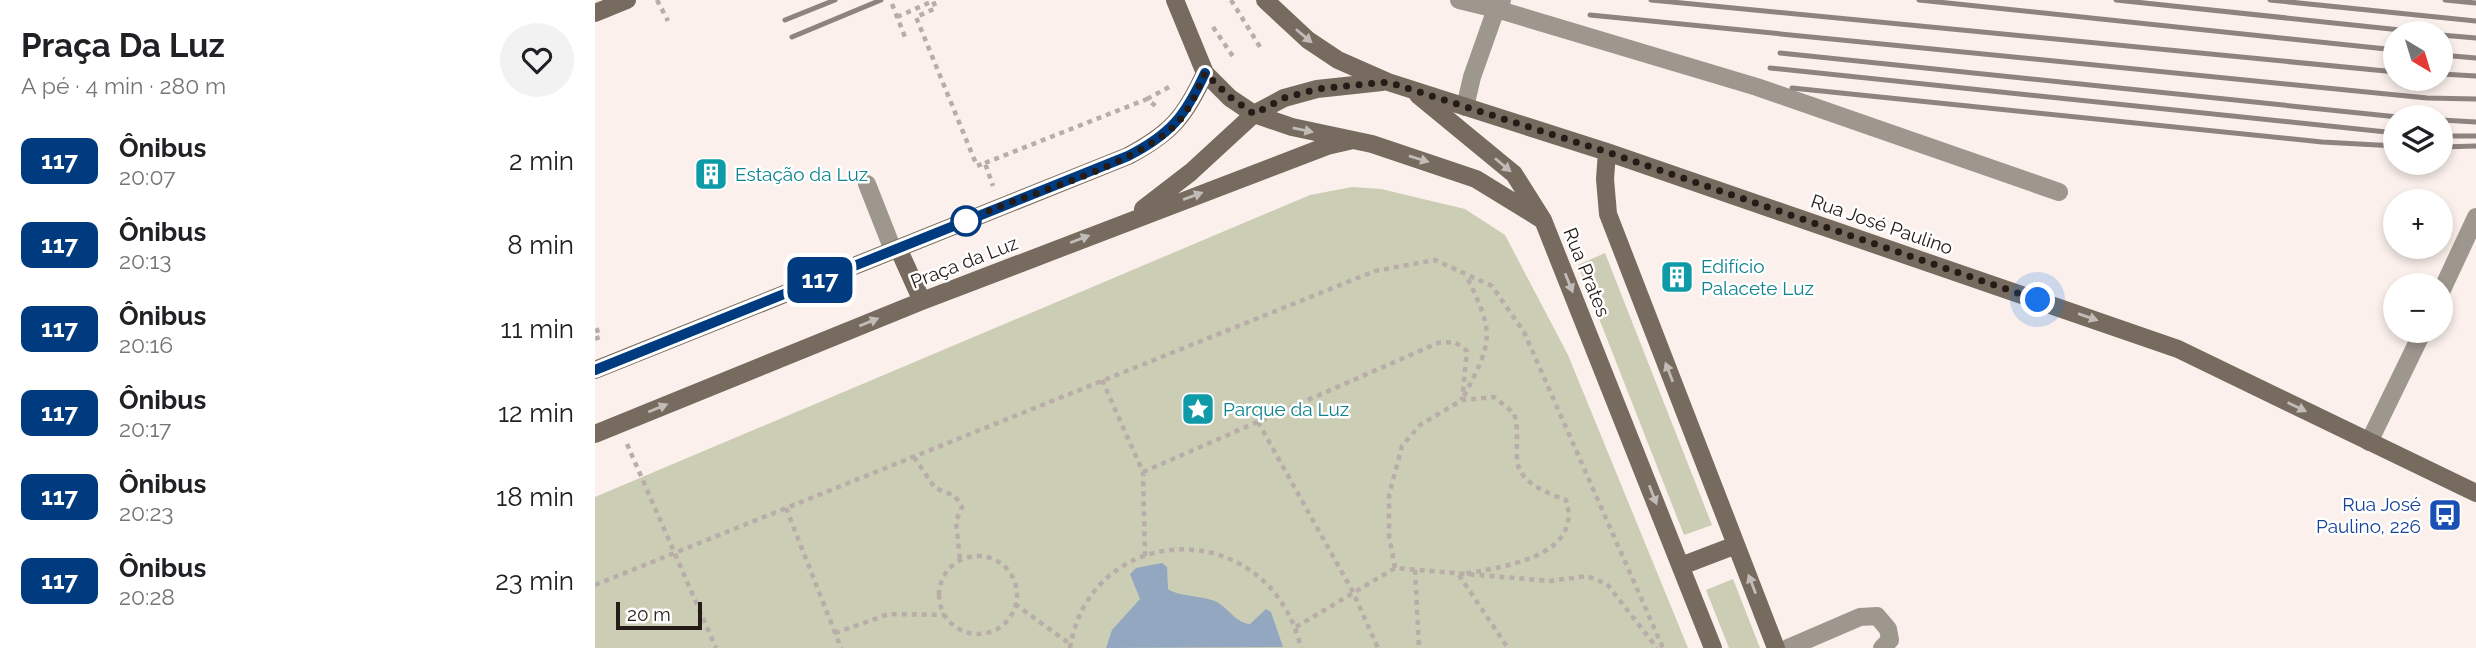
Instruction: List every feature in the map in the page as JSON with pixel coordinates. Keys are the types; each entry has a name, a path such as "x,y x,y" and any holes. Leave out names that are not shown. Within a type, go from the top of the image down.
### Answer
{"street":[{"path":"595,13 627,0"},
{"path":"1175,0 1205,73"},
{"path":"1459,0 1499,4 1757,87 2059,192"},
{"name":"Rua José Paulino","path":"1269,4 1308,40 1338,61 1388,82 1607,152 2178,349 2476,493"},
{"path":"1465,107 1472,76 1499,4"},
{"name":"Rua Prates","path":"1205,73 1230,97 1254,114 1291,127 1372,144 1475,179 1543,220 1713,648"},
{"name":"Praça da Luz","path":"595,370 1128,156 1157,141 1177,123 1190,107 1205,73"},
{"path":"1129,219 1191,172 1254,114 1284,98 1317,89 1388,82"},
{"path":"1412,91 1514,174 1543,220"},
{"name":"Praça da Luz","path":"595,434 1129,219 1327,146 1353,141"},
{"name":"Rua Prates","path":"1607,152 1605,179 1608,214 1776,648"},
{"path":"867,184 922,301"},
{"path":"2450,273 2476,217"},
{"path":"2369,442 2417,343"},
{"path":"1681,566 1736,545"},
{"path":"1788,648 1860,617 1877,616 1888,629 1890,640 1882,648"}],"path":[{"path":"657,0 668,21"},
{"path":"1231,0 1260,47"},
{"path":"897,17 933,1 936,8 916,17 977,166 1147,100 1177,123"},
{"path":"892,4 905,37"},
{"path":"1207,19 1234,58"},
{"path":"985,163 1001,207"},
{"path":"595,585 1375,271 1435,260 1492,286 1524,332 1663,648"},
{"path":"1462,400 1485,355 1489,336 1484,313 1465,273"},
{"path":"595,339 600,337 596,327"},
{"path":"1143,472 1438,343 1455,342 1467,351 1462,400"},
{"path":"1102,380 1143,472 1145,556"},
{"path":"1395,568 1389,536 1389,495 1402,446 1420,425 1462,400 1494,397 1514,413 1520,442 1516,460 1521,473 1546,493 1566,500 1570,514 1566,531 1544,552 1516,564 1459,575"},
{"path":"1258,422 1353,592 1378,648"},
{"path":"618,424 716,648"},
{"path":"913,457 935,488 955,496 962,507 956,521 960,561"},
{"path":"786,508 841,648"},
{"path":"1016,604 1070,646 1079,616 1095,591 1118,570 1145,556 1171,550 1197,550 1223,555 1247,566 1268,583 1285,603 1296,627 1301,648"},
{"path":"985,557 1006,568 1017,592 1016,604 1002,626 990,632 964,632 944,615 939,591 943,579 960,561 985,557"},
{"path":"1296,627 1395,568 1550,581 1587,576 1607,584 1657,648"},
{"path":"1415,570 1419,648"},
{"path":"1459,575 1508,648"},
{"path":"835,634 889,614 944,615"}],"green space":[{"name":"Parque da Luz","path":"1352,187 1381,189 1465,209 1505,235 1568,355 1688,648 595,648 595,497 1310,195"},
{"path":"1605,253 1712,525 1684,535 1578,265"},
{"path":"1733,579 1760,648 1729,648 1706,590"}],"water":[{"path":"1162,563 1167,567 1168,589 1173,592 1217,602 1245,623 1250,624 1266,609 1271,612 1283,647 1106,648 1112,630 1140,599 1130,574 1136,568"}],"railway":[{"path":"785,20 835,0"},
{"path":"792,37 881,0"},
{"path":"1651,0 2383,71"},
{"path":"1919,0 2383,49"},
{"path":"2116,0 2383,28"},
{"path":"2270,0 2476,21"},
{"path":"2445,0 2476,3"},
{"path":"1590,15 2427,98 2476,99"},
{"path":"2453,36 2476,38"},
{"path":"1780,53 2383,115"},
{"path":"2453,56 2476,58"},
{"path":"1770,68 2383,132"},
{"path":"2453,75 2476,76"},
{"path":"1792,88 2322,142 2383,145"},
{"path":"2453,121 2476,122"},
{"path":"2453,136 2476,136"},
{"path":"2453,147 2476,146"}],"bus line":[{"name":"117","path":"595,370 1128,156 1157,141 1177,123 1190,107 1205,73"}],"place":[{"name":"Estação da Luz","path":"711,174"},
{"name":"Edifício Palacete Luz","path":"1677,277"},
{"name":"Parque da Luz","path":"1198,409"},
{"name":"Rua José Paulino, 226","path":"2445,515"}],"route":[{"path":"966,221 964,222 1128,156 1157,141 1190,107 1205,73 1230,97 1254,114 1284,98 1317,89 1388,82 1607,152 2038,300"}]}
